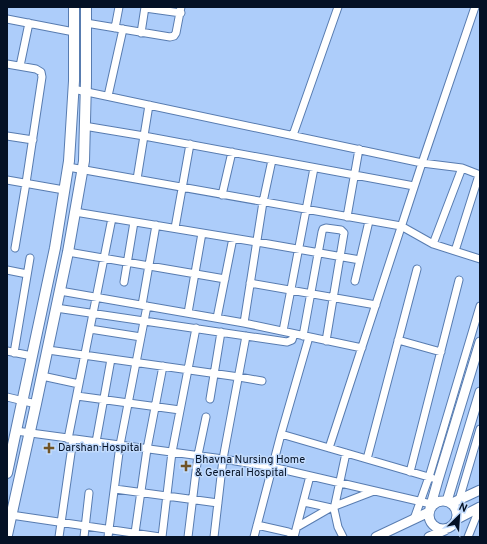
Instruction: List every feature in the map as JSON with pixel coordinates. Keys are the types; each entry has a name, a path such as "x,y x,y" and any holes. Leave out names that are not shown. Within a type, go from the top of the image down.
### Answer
{"main road":[{"path":"7,472 10,447 16,431 55,248 68,167 73,89 74,7"},
{"path":"7,535 48,350 68,252 84,161 86,12"}],"street":[{"path":"108,96 119,29 119,7"},
{"path":"293,135 338,7"},
{"path":"330,448 414,186 475,7"},
{"path":"86,12 119,29 141,33 170,37 174,36 176,33 181,10 145,8 141,33"},
{"path":"7,19 74,32"},
{"path":"20,66 29,23"},
{"path":"7,64 36,69 41,72 42,77 15,248"},
{"path":"73,89 422,162 462,168 480,175 455,251"},
{"path":"137,179 149,105"},
{"path":"84,126 190,144 354,176 414,186"},
{"path":"7,136 33,140"},
{"path":"175,228 190,144"},
{"path":"347,217 359,149"},
{"path":"222,194 232,152"},
{"path":"244,323 263,202 272,160"},
{"path":"68,167 401,226 433,244 480,259"},
{"path":"283,331 314,168"},
{"path":"433,244 462,168"},
{"path":"7,180 64,190"},
{"path":"75,212 360,260"},
{"path":"59,537 70,439 77,396 112,218"},
{"path":"355,281 369,220"},
{"path":"124,282 134,222"},
{"path":"109,533 120,445 144,321 144,306 149,266 156,225"},
{"path":"254,537 306,336 311,293 318,253 323,229 326,228 341,230 344,233 326,341"},
{"path":"188,313 202,233"},
{"path":"217,318 233,238"},
{"path":"68,252 225,279"},
{"path":"30,258 11,352 32,356"},
{"path":"367,459 417,269"},
{"path":"7,270 27,274"},
{"path":"410,472 459,280"},
{"path":"250,283 376,305"},
{"path":"60,291 244,323 362,348"},
{"path":"445,530 440,530 432,525 429,517 433,478 480,306"},
{"path":"56,308 287,342 292,340 294,334"},
{"path":"12,515 85,526 109,533 161,537 172,452 196,328"},
{"path":"90,329 141,336"},
{"path":"210,400 221,332"},
{"path":"214,537 223,459 246,336"},
{"path":"398,340 441,352"},
{"path":"414,519 420,501 433,478 480,342"},
{"path":"48,350 262,381"},
{"path":"96,442 111,359"},
{"path":"137,535 147,449 163,366"},
{"path":"42,376 79,384"},
{"path":"429,537 454,526 457,519 457,512 453,501 480,392"},
{"path":"77,396 180,410"},
{"path":"7,397 36,404"},
{"path":"188,537 198,455 206,418"},
{"path":"453,501 480,429"},
{"path":"16,431 198,455 272,467 420,501 430,508"},
{"path":"281,434 433,478"},
{"path":"343,537 338,527 333,507 346,453"},
{"path":"257,525 288,532 294,537 310,476"},
{"path":"115,489 218,503"},
{"path":"376,537 414,519 437,502 453,501 480,490"},
{"path":"297,527 333,507 375,491"},
{"path":"84,537 89,493"},
{"path":"304,502 333,507"},
{"path":"457,519 480,507"},
{"path":"468,537 478,520 480,507"}],"place":[{"name":"Darshan Hospital","path":"49,448"},
{"name":"Bhavna Nursing Home & General Hospital","path":"186,466"}]}
